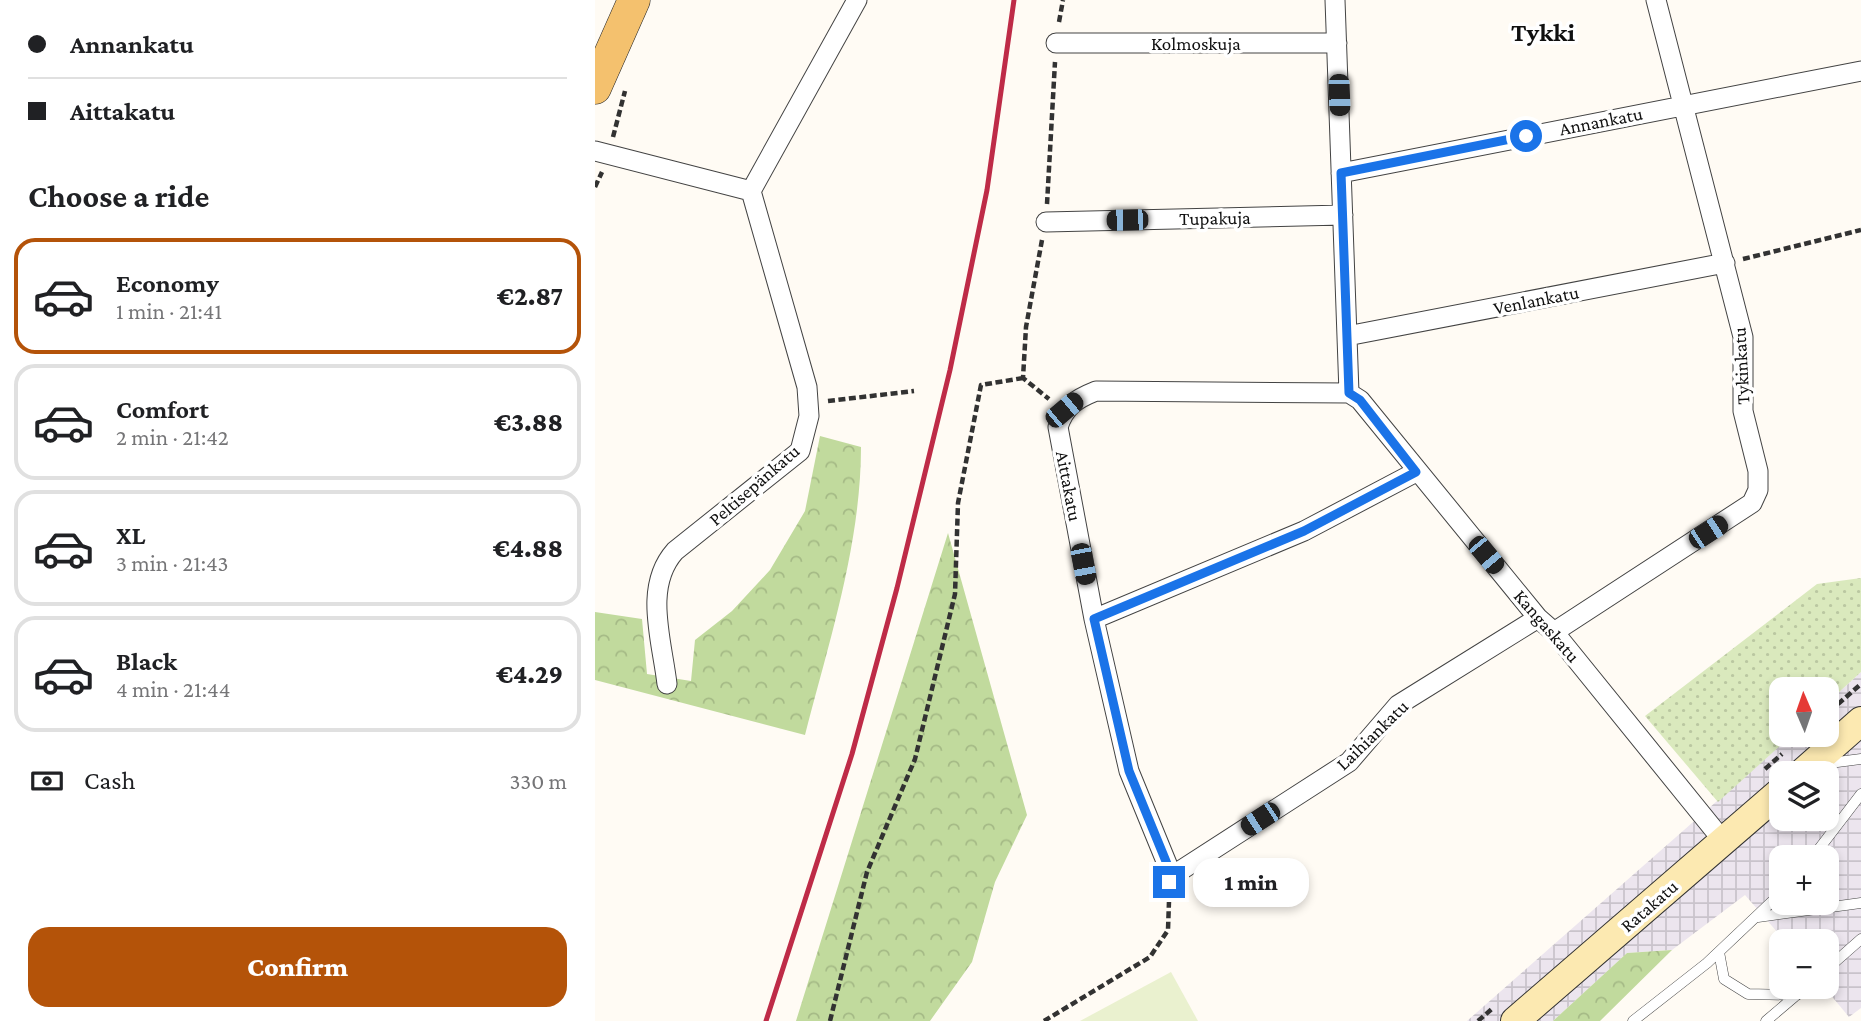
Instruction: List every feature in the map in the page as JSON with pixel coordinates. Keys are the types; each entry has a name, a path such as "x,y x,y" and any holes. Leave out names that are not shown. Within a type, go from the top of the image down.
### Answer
{"main road":[{"path":"595,88 634,0"},
{"path":"1815,761 1861,721"},
{"name":"Ratakatu","path":"1515,1021 1769,802"}],"street":[{"path":"602,153 751,191 857,0"},
{"path":"1064,410 1079,397 1096,391 1349,393 1335,0"},
{"name":"Tykinkatu","path":"1554,632 1752,503 1758,490 1758,471 1743,411 1744,337 1656,0"},
{"name":"Kolmoskuja","path":"1056,43 1337,43"},
{"name":"Annankatu","path":"1341,173 1861,71"},
{"name":"Peltisepänkatu","path":"667,684 656,599 661,571 675,551 800,451 807,430 807,387 751,191"},
{"name":"Tupakuja","path":"1046,222 1343,215"},
{"name":"Venlankatu","path":"1347,336 1725,263"},
{"name":"Kangaskatu","path":"1349,393 1360,400 1416,472 1538,618 1554,632 1724,842"},
{"name":"Aittakatu","path":"1064,410 1058,427 1094,619 1129,771 1171,879"},
{"path":"1094,619 1304,531 1416,472"},
{"name":"Laihiankatu","path":"1171,879 1349,762 1398,705 1538,618"}],"lane":[{"path":"1839,763 1861,759"},
{"path":"1822,845 1861,794"},
{"path":"1756,918 1861,903"},
{"path":"1633,1021 1719,952 1769,905"},
{"path":"1839,958 1861,939"},
{"path":"1719,952 1724,979 1748,994 1769,994"},
{"path":"1766,1021 1792,999"}],"path":[{"path":"1023,378 1026,327 1046,222 1056,43 1063,0"},
{"path":"595,187 602,153 629,79"},
{"path":"1725,263 1861,230"},
{"path":"830,1021 867,872 915,759 955,594 958,503 981,386 1023,378 1064,410"},
{"path":"1839,703 1861,684"},
{"path":"1044,1021 1150,957 1168,930 1171,879"}],"shaded area":[{"path":"1861,672 1861,1008 1849,1017 1834,999 1839,999 1839,929 1775,929 1745,895 1672,950 1627,953 1553,1021 1467,1021 1778,747 1839,747 1839,692"}],"green space":[{"path":"820,436 861,447 860,483 850,556 805,735 595,680 595,612 642,619 647,674 691,681 695,640 732,611 770,570 805,511"},
{"path":"948,533 1027,815 995,882 972,962 930,1021 796,1021"},
{"path":"1861,578 1861,672 1839,692 1839,677 1769,677 1769,747 1779,747 1718,802 1645,716 1817,584"},
{"path":"1672,950 1600,1021 1553,1021 1627,953"},
{"path":"1171,972 1198,1021 1080,1021"}],"railway":[{"path":"766,1021 852,754 897,588 950,370 987,190 1014,0"}],"district":[{"name":"Tykki","path":"1543,32"}],"route":[{"path":"1169,882 1172,876 1129,771 1094,619 1304,531 1416,472 1360,400 1349,393 1341,173 1526,136"}]}
